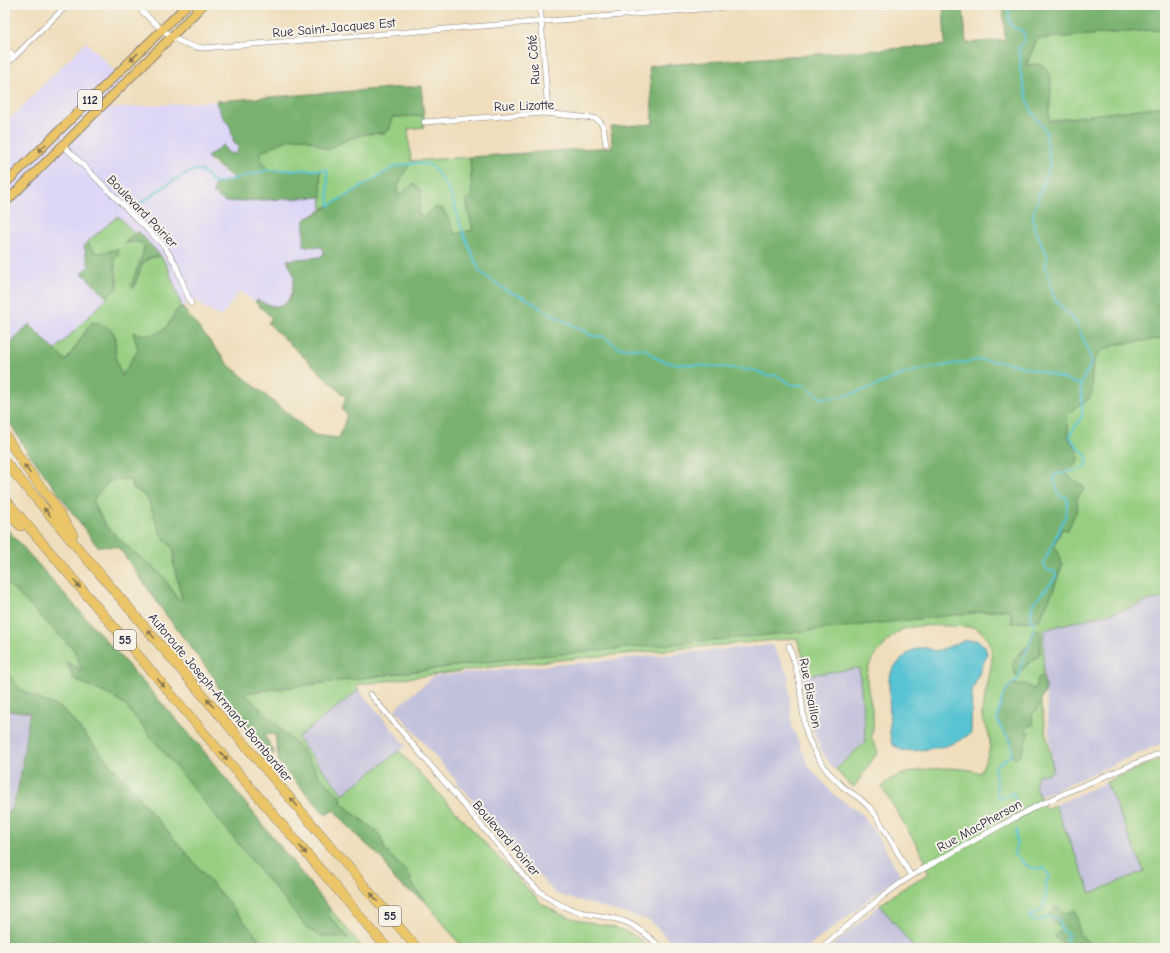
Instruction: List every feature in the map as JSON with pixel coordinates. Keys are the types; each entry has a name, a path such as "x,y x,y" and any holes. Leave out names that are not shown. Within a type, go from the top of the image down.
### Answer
{"highway":[{"path":"5,435 24,464 51,500 91,563"},
{"name":"Autoroute Joseph-Armand-Bombardier","path":"5,462 417,948"},
{"name":"55","path":"5,499 387,948"},
{"path":"5,510 52,554"}],"main road":[{"name":"112","path":"5,184 186,5"},
{"name":"112","path":"5,202 203,5"}],"street":[{"path":"5,66 67,5"},
{"name":"Rue Saint-Jacques Est","path":"136,5 154,23 188,46 206,48 751,5"},
{"name":"Rue Côté","path":"540,5 548,113"},
{"path":"5,48 14,57"},
{"name":"Rue Lizotte","path":"424,122 548,113 598,119 602,124 606,144"},
{"name":"Boulevard Poirier","path":"62,144 164,246 175,263 190,304"},
{"name":"Rue Bisaillon","path":"789,646 799,681 805,728 817,756 828,772 843,787 859,798 875,814 911,876"},
{"name":"Boulevard Poirier","path":"370,694 537,890 551,900 567,908 612,918 631,925 644,932 661,948"},
{"name":"Rue MacPherson","path":"821,948 880,898 911,876 988,832 1036,807 1072,790 1165,751"}],"shaded area":[{"path":"86,42 130,86 108,109 216,101 222,116 230,126 234,142 239,146 236,154 228,153 207,157 233,180 225,202 322,197 322,209 304,220 304,246 320,247 323,249 324,253 319,257 287,260 294,277 290,296 284,304 273,307 257,300 255,302 240,291 221,317 206,309 194,299 182,307 168,268 161,256 138,231 134,233 118,216 84,246 89,266 82,273 107,298 55,350 29,325 5,349 5,124"},
{"path":"1165,597 1165,742 1036,798 1031,774 1052,763 1038,612"},
{"path":"772,645 788,675 792,726 808,765 833,794 861,814 875,832 900,875 807,948 676,948 651,921 556,894 522,858 395,709 434,676"},
{"path":"859,668 866,741 834,770 821,750 811,726 803,675"},
{"path":"359,690 406,746 343,794 297,738"},
{"path":"5,711 30,711 15,799 5,816"},
{"path":"1107,782 1144,871 1090,893 1055,805"},
{"path":"880,905 914,948 830,948"}],"green space":[{"path":"943,5 963,5 966,43 1005,40 1003,5 1165,5 1165,29 1037,39 1026,65 1040,65 1045,67 1048,71 1051,84 1049,121 1165,106 1165,338 1119,344 1103,350 1098,354 1093,364 1092,393 1089,399 1067,414 1069,439 1077,451 1078,457 1077,464 1062,471 1085,488 1077,499 1078,507 1068,530 1061,529 1054,545 1062,565 1053,591 1039,620 1012,623 1010,609 769,635 519,658 244,693 302,750 320,777 342,798 341,803 378,833 381,837 385,850 412,878 409,880 426,901 403,887 394,879 383,859 357,836 334,810 326,815 282,767 279,762 275,734 264,735 275,753 273,755 223,699 213,676 166,615 122,552 117,547 97,546 25,448 5,414 5,349 29,324 66,361 92,322 104,325 113,332 116,358 122,376 138,350 133,332 150,335 160,332 164,329 177,310 182,307 229,365 314,435 339,438 347,415 342,410 346,397 268,323 272,318 255,302 257,300 273,306 283,305 290,297 294,280 294,276 287,260 319,257 324,253 323,249 320,247 304,246 304,220 396,166 407,164 408,167 398,188 399,196 412,184 415,185 421,192 418,214 424,218 429,212 437,207 444,211 455,234 473,230 466,201 472,194 470,157 612,147 611,127 653,124 649,66 945,45","holes":["130,480 133,488 146,496 161,534 173,549 173,561 182,599 178,600 164,577 157,570 133,552 106,526 93,503 94,499 109,481"]},
{"path":"1165,29 1165,106 1048,121 1051,79 1044,66 1034,64 1026,66 1037,39"},
{"path":"421,86 424,116 392,117 390,129 384,133 365,134 348,139 327,150 314,142 296,138 261,152 261,160 268,170 320,170 322,197 225,202 213,193 215,184 233,179 207,157 223,145 228,153 236,154 239,146 234,143 230,126 222,116 216,101"},
{"path":"424,116 424,127 408,129 411,161 470,157 472,194 466,201 473,230 455,234 443,209 433,208 424,218 418,214 421,192 406,189 399,196 398,188 408,167 322,209 320,170 268,170 261,160 261,152 291,139 301,138 308,140 327,150 348,139 365,134 384,133 390,129 392,117"},
{"path":"118,216 134,233 124,244 140,242 144,246 141,267 147,260 161,256 168,268 182,307 177,310 164,329 160,332 150,335 134,333 138,350 122,377 115,358 116,338 112,331 92,322 66,361 55,350 118,287 114,260 95,252 87,242"},
{"path":"138,231 161,256 148,258 143,262 134,288 131,286 144,250 144,246 140,242 124,244"},
{"path":"87,242 95,252 99,253 118,249 118,256 114,260 118,287 107,298 82,273 89,266 84,246"},
{"path":"1165,338 1165,598 1150,600 1123,610 1044,630 1043,676 1038,678 1035,689 1025,684 1001,700 997,719 1001,728 1011,742 1012,752 1028,732 1026,731 1027,727 1030,725 1032,715 1041,705 1053,769 1049,773 1038,775 1035,786 1045,809 1055,805 1091,893 1144,871 1106,782 1165,757 1165,948 1089,948 1092,946 1078,933 1077,926 1061,929 1057,940 1061,941 1066,948 914,948 880,905 899,891 929,873 922,863 926,861 882,788 887,782 895,777 906,773 931,769 953,768 980,773 988,755 990,740 982,715 992,654 990,643 984,634 973,627 925,626 907,628 894,635 875,656 867,673 867,685 873,714 873,729 871,737 878,752 854,787 844,779 836,769 866,741 859,668 809,675 797,638 515,664 355,685 359,690 297,738 343,794 399,751 541,903 568,917 623,930 641,940 649,948 463,948 408,880 412,878 385,850 381,837 378,833 341,803 342,798 320,777 302,750 244,693 519,658 1010,609 1012,623 1039,620 1053,591 1062,565 1054,545 1077,499 1085,488 1061,471 1077,451 1069,439 1067,414 1080,404 1092,374 1093,364 1098,354 1103,350 1119,344","holes":["1033,629 1040,654 1020,671 1018,678 1013,663 1030,643"]},
{"path":"130,480 133,488 146,496 161,534 173,549 173,561 182,599 178,600 164,577 157,570 133,552 106,526 93,503 93,499 109,481"},
{"path":"5,527 199,745 331,910 329,917 349,938 320,936 307,928 126,706 113,697 74,679 67,662 82,670 74,650 5,581 5,547 9,549 5,536"},
{"path":"5,581 74,650 83,671 67,663 74,678 113,697 126,706 152,738 335,937 348,937 329,916 331,910 363,948 267,948 63,709 21,690 5,671"},
{"path":"1034,628 1039,631 1041,635 1040,654 1020,671 1018,678 1014,671 1013,662 1030,642"},
{"path":"5,671 21,690 63,709 267,948 5,948 5,816 10,810 18,788 30,712 5,711"},
{"path":"1043,676 1045,692 1041,699 1041,705 1032,715 1033,725 1027,727 1026,731 1029,732 1021,754 1016,759 1011,755 1012,750 1010,742 999,726 998,716 1003,696 1010,685 1025,684 1035,689 1038,678"},
{"path":"1056,907 1065,913 1075,910 1079,933 1092,946 1089,948 1081,943 1077,943 1075,945 1076,948 1066,948 1061,941 1057,940 1054,936 1061,929 1049,916"},
{"path":"1077,943 1081,943 1089,948 1076,948 1075,945"}],"water":[{"path":"976,640 985,646 987,654 972,691 971,733 961,740 946,746 915,751 901,750 892,744 890,735 889,679 893,668 909,652 918,648 927,648 935,651 963,641"}],"waterway":[{"path":"1009,5 1009,20 1012,27 1022,30 1025,38 1024,42 1018,48 1021,61 1020,70 1028,102 1033,114 1046,131 1050,163 1033,214 1034,227 1047,255 1045,264 1055,300 1074,320 1079,328 1092,362 1081,384 1083,412 1081,418 1070,434 1075,444 1087,457 1087,463 1078,470 1056,474 1054,476 1054,481 1060,496 1068,498 1066,515 1044,565 1047,570 1055,572 1056,577 1034,603 1031,610 1031,621 1035,623 1034,625"},
{"path":"138,205 168,184 194,170 203,172 215,184 268,170 327,170 329,206 396,166 416,163 428,164 434,168 450,192 464,235 480,272 507,291 526,298 540,308 593,336 602,336 619,348 645,349 656,358 669,363 733,368 757,371 768,376 776,375 792,385 805,385 821,398 852,394 903,374 918,370 979,360 1006,362 1081,385"},
{"path":"1015,807 1015,797 1013,793 1003,798 1000,798 997,794 997,781 994,769 1011,755 1012,752 1011,742 1001,728 997,719 1003,695 1010,685 1017,681 1034,628"},
{"path":"1017,829 1017,843 1014,854 1027,866 1044,868 1050,877 1046,881 1046,896 1043,907 1040,911 1029,917 1034,921 1050,917 1059,920 1061,929 1069,935 1066,939 1069,948"}]}
